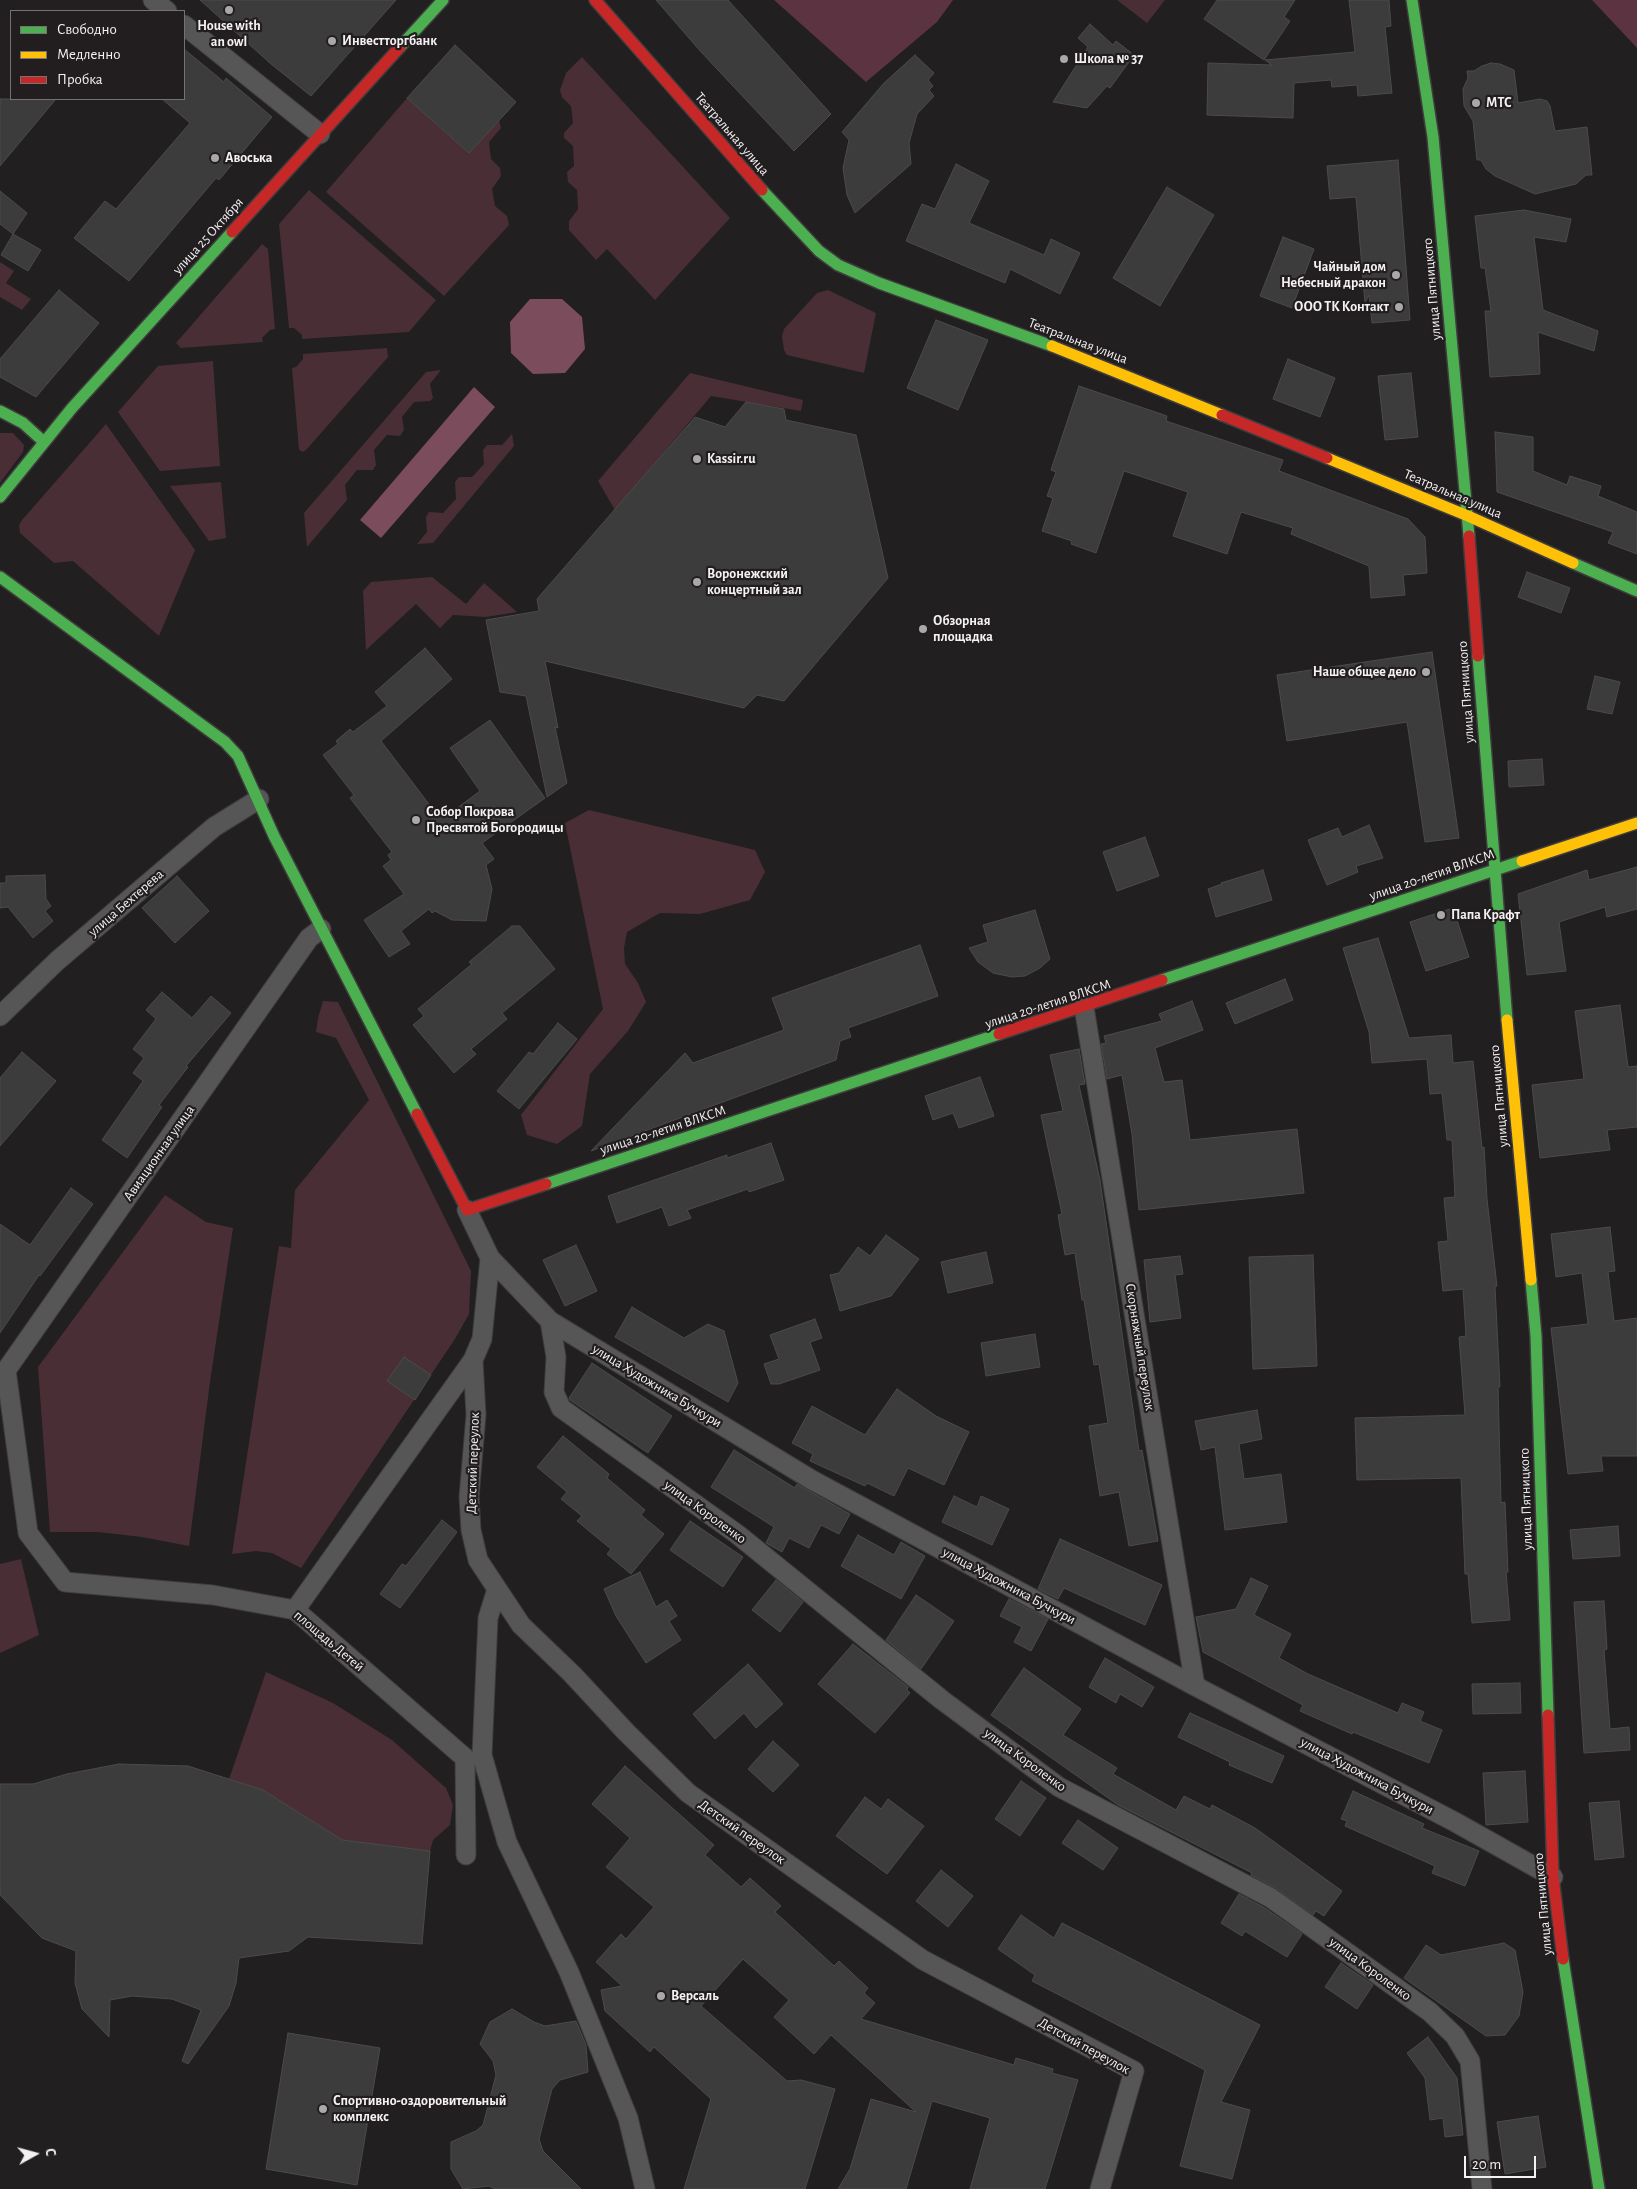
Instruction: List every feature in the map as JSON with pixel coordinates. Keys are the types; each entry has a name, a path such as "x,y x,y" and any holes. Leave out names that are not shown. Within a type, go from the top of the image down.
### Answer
{"street":[{"path":"153,0 166,10"},
{"name":"улица 25 Октября","path":"0,497 72,408 443,0"},
{"name":"Театральная улица","path":"595,0 777,208 819,250 838,265 879,283 1072,353 1468,516 1637,591"},
{"name":"улица Пятницкого","path":"1412,0 1433,138 1468,516 1494,870 1536,1336 1553,1877 1567,1996 1599,2189"},
{"path":"185,25 320,134"},
{"path":"0,411 23,423 44,442"},
{"path":"0,577 225,742 238,756 259,798 274,836 490,1258 482,1339 473,1360 295,1610"},
{"name":"улица Бехтерева","path":"0,1016 58,961 214,827 259,798"},
{"name":"улица 20-летия ВЛКСМ","path":"467,1210 1084,1008 1637,823"},
{"name":"Авиационная улица","path":"3,1375 309,938 321,929"},
{"name":"Скорняжный переулок","path":"1084,1008 1195,1686"},
{"name":"улица Художника Бучкури","path":"490,1258 550,1321 812,1480 1553,1877"},
{"name":"улица Короленко","path":"550,1321 556,1358 554,1392 561,1408 737,1534 942,1700 1060,1787 1271,1898 1430,2012 1455,2036 1470,2062 1482,2189"},
{"name":"Детский переулок","path":"473,1360 476,1414 469,1497 472,1530 478,1560 521,1625 572,1674 626,1732 688,1793 923,1960 1134,2071 1100,2189"},
{"name":"площадь Детей","path":"3,1375 28,1533 66,1582 212,1595 295,1610 466,1758 466,1856"},
{"path":"497,1589 488,1618 482,1755 507,1842 569,1972 628,2118 645,2189"}],"shaded area":[{"path":"774,0 953,0 937,22 866,82"},
{"path":"1117,0 1165,0 1147,23"},
{"path":"1592,0 1637,0 1637,48"},
{"path":"582,57 730,218 655,300 607,249 596,260 569,230 569,221 578,209 577,190 568,182 567,172 574,166 573,146 564,138 564,133 573,123 571,106 562,97 560,90 566,73"},
{"path":"407,98 469,153 499,120 501,128 489,142 491,159 500,168 501,176 492,189 495,206 507,216 509,225 444,296 326,192"},
{"path":"309,190 436,300 409,332 302,339 302,335 294,328 289,328 279,224"},
{"path":"262,244 268,249 275,329 270,330 262,338 263,342 181,348 176,343"},
{"path":"0,262 14,271 6,283 31,299 22,310 0,297"},
{"path":"828,290 876,313 864,373 787,355 784,350 782,336 784,329 817,293"},
{"path":"530,299 562,299 582,317 585,349 565,373 533,374 511,353 510,322"},
{"path":"387,348 388,357 306,450 303,452 299,450 292,368 296,367 303,359 303,354"},
{"path":"213,361 220,466 160,471 118,412 158,366"},
{"path":"441,370 430,384 433,398 430,401 414,402 402,417 404,430 400,436 387,435 374,450 376,465 373,470 357,470 345,485 347,500 307,547 304,513 426,372"},
{"path":"690,373 803,400 801,411 711,396 615,510 598,481"},
{"path":"474,387 495,407 381,538 360,520"},
{"path":"106,424 195,550 159,636 73,561 54,563 20,533 19,525 22,520"},
{"path":"0,433 13,433 24,445 23,452 0,483"},
{"path":"512,434 514,446 433,543 417,544 427,532 426,517 429,512 443,513 456,499 455,482 459,477 472,477 484,464 483,450 487,445 502,445"},
{"path":"221,482 226,538 209,541 170,486"},
{"path":"432,577 466,604 484,583 517,612 486,617 453,615 440,628 416,604 366,650 363,591 371,582"},
{"path":"589,810 755,850 765,872 750,900 700,914 660,913 627,932 624,948 625,964 638,983 646,1002 628,1031 590,1074 582,1126 557,1144 527,1135 521,1115 603,1009 565,823"},
{"path":"323,1001 338,1002 471,1271 469,1314 455,1339 301,1568 272,1553 256,1551 232,1554 279,1246 291,1248 295,1190 369,1100 336,1038 316,1032"},
{"path":"165,1195 206,1222 233,1228 210,1382 189,1546 142,1537 98,1532 50,1532 38,1367"},
{"path":"21,1559 39,1635 0,1653 0,1564"},
{"path":"266,1672 333,1703 392,1740 446,1788 453,1805 450,1825 433,1840 430,1851 342,1840 263,1790 229,1779"}],"building":[{"path":"200,0 396,0 311,96 271,64"},
{"path":"656,0 728,0 831,114 794,151 702,53"},
{"path":"1217,0 1295,0 1284,17 1290,21 1264,60 1204,19"},
{"path":"1349,0 1389,0 1391,26 1385,27 1392,93 1358,96 1357,85 1332,87 1331,80 1294,83 1293,118 1207,115 1208,63 1272,65 1265,60 1355,52"},
{"path":"1090,24 1113,45 1116,41 1134,55 1110,88 1107,86 1087,108 1053,102 1088,47 1078,38"},
{"path":"455,45 516,102 469,153 407,98"},
{"path":"185,50 224,82 226,78 272,117 219,180 216,178 129,281 74,238 105,201 116,209 190,123 163,100 185,100"},
{"path":"915,55 934,73 928,80 933,86 929,90 934,96 917,114 909,143 911,164 855,213 847,195 843,168 849,140 842,132 884,83"},
{"path":"1491,63 1500,64 1514,70 1518,103 1540,99 1547,101 1550,106 1555,131 1587,127 1592,175 1586,175 1576,184 1535,194 1495,176 1486,169 1481,160 1477,160 1473,121 1464,106 1463,89 1468,78 1467,71 1474,71"},
{"path":"0,99 55,100 0,166"},
{"path":"1398,160 1410,320 1372,323 1369,295 1365,303 1356,197 1330,199 1327,166"},
{"path":"956,164 989,181 969,223 1044,255 1051,239 1080,253 1060,294 1010,269 1005,283 906,241 922,204 935,209"},
{"path":"1167,187 1214,215 1160,306 1113,278"},
{"path":"0,191 27,213 13,234 0,224"},
{"path":"1524,210 1571,219 1566,242 1534,237 1543,310 1598,331 1594,351 1538,332 1540,374 1490,377 1485,311 1491,311 1485,268 1481,268 1475,216"},
{"path":"13,234 41,250 28,271 1,255"},
{"path":"1283,237 1314,249 1292,308 1260,296"},
{"path":"59,290 99,323 36,397 0,377 0,359"},
{"path":"936,320 988,340 958,410 907,388"},
{"path":"1288,359 1335,378 1320,417 1273,399"},
{"path":"1411,373 1418,437 1385,440 1378,376"},
{"path":"1079,386 1167,416 1166,421 1283,460 1279,471 1408,519 1425,537 1427,573 1403,575 1405,595 1371,598 1369,566 1291,534 1293,528 1241,512 1227,554 1173,536 1188,492 1124,471 1096,553 1071,544 1072,541 1042,531 1053,498 1047,496 1056,472 1051,470"},
{"path":"746,402 784,409 786,420 856,435 888,578 784,701 757,695 744,708 545,661 558,728 555,727 567,783 547,797 526,696 500,692 486,620 539,611 537,599 695,417 725,427"},
{"path":"1495,432 1533,437 1533,471 1567,485 1570,476 1601,486 1598,496 1637,512 1637,554 1608,543 1613,532 1497,492"},
{"path":"1527,572 1570,588 1561,613 1518,597"},
{"path":"425,648 452,679 381,741 438,816 445,811 448,815 480,791 450,748 490,720 545,798 482,843 494,859 486,865 492,889 486,921 452,920 435,911 432,913 429,909 401,931 410,944 389,957 364,920 404,894 383,866 391,860 388,855 392,852 350,798 354,795 323,755 338,744 336,741 350,729 353,732 387,706 375,692"},
{"path":"1432,652 1459,838 1425,842 1407,722 1287,741 1277,675"},
{"path":"1595,676 1620,682 1612,714 1587,709"},
{"path":"1542,759 1544,785 1509,787 1508,761"},
{"path":"1369,825 1383,858 1356,866 1358,872 1327,885 1308,840 1338,828 1342,837"},
{"path":"1145,837 1159,876 1117,891 1103,852"},
{"path":"1637,867 1637,909 1607,917 1605,907 1559,922 1566,971 1527,975 1518,894 1587,870 1589,880"},
{"path":"1263,870 1272,900 1216,917 1208,889"},
{"path":"45,875 46,899 51,906 45,911 53,921 33,938 8,907 0,908 0,883 6,883 6,876"},
{"path":"177,876 209,911 175,943 142,908"},
{"path":"1453,908 1469,957 1426,971 1410,922"},
{"path":"1035,910 1050,959 1040,968 1025,976 1012,977 993,973 978,962 969,948 988,942 983,925"},
{"path":"512,926 520,926 555,969 502,1013 507,1019 471,1049 476,1054 454,1073 413,1025 424,1016 418,1009 472,964 469,962"},
{"path":"1378,938 1409,1038 1451,1035 1453,1063 1473,1061 1482,1148 1484,1147 1487,1199 1497,1286 1495,1287 1500,1387 1498,1387 1501,1503 1505,1502 1508,1572 1506,1572 1510,1620 1472,1623 1468,1574 1465,1574 1461,1478 1357,1480 1355,1418 1465,1415 1459,1337 1466,1336 1463,1289 1443,1291 1438,1242 1448,1241 1444,1198 1455,1197 1452,1140 1447,1140 1442,1093 1430,1094 1427,1059 1372,1063 1369,1032 1343,948"},
{"path":"920,945 938,996 848,1028 851,1037 840,1041 836,1060 591,1151 685,1053 693,1063 784,1030 772,998"},
{"path":"1285,979 1293,1000 1235,1024 1226,1003"},
{"path":"162,992 192,1018 211,996 231,1013 186,1066 188,1067 159,1105 162,1107 127,1158 102,1140 143,1081 133,1073 144,1058 133,1049 156,1019 146,1010"},
{"path":"1192,1001 1203,1030 1155,1048 1164,1082 1182,1080 1190,1140 1297,1129 1304,1193 1139,1210 1132,1134 1122,1075 1107,1079 1101,1044 1106,1043 1104,1036 1162,1021 1159,1014"},
{"path":"1620,1005 1628,1067 1637,1066 1637,1127 1607,1130 1610,1150 1540,1158 1532,1085 1584,1079 1575,1011"},
{"path":"558,1023 577,1039 519,1109 497,1091 529,1052 533,1054"},
{"path":"1079,1049 1085,1084 1079,1085 1100,1180 1139,1451 1142,1450 1158,1541 1129,1546 1119,1492 1100,1496 1089,1426 1108,1423 1099,1364 1094,1365 1075,1253 1065,1255 1058,1215 1062,1214 1041,1115 1063,1111 1050,1055"},
{"path":"22,1052 56,1081 0,1146 0,1078"},
{"path":"980,1077 994,1116 959,1128 953,1113 933,1120 925,1096"},
{"path":"771,1143 784,1180 749,1192 748,1189 687,1210 691,1218 669,1226 662,1207 617,1223 608,1196 727,1155 727,1158"},
{"path":"71,1188 93,1204 39,1275 0,1333 0,1224 30,1245"},
{"path":"1610,1227 1615,1271 1608,1272 1614,1321 1637,1318 1637,1456 1601,1456 1603,1471 1568,1474 1551,1328 1588,1324 1582,1273 1556,1277 1551,1234"},
{"path":"886,1235 919,1259 891,1296 840,1311 830,1275 839,1273 858,1247 870,1256"},
{"path":"576,1245 597,1291 565,1306 543,1260"},
{"path":"986,1252 993,1283 948,1293 941,1262"},
{"path":"1313,1255 1317,1366 1253,1369 1249,1257"},
{"path":"1180,1256 1183,1274 1175,1275 1181,1318 1150,1322 1144,1260"},
{"path":"632,1307 684,1338 708,1324 724,1331 738,1383 728,1402 615,1337"},
{"path":"815,1319 822,1338 810,1342 820,1370 779,1384 771,1384 764,1364 779,1359 770,1335"},
{"path":"1035,1334 1040,1367 986,1376 981,1343"},
{"path":"404,1357 431,1375 415,1400 387,1381"},
{"path":"592,1363 672,1416 648,1453 570,1400 569,1398"},
{"path":"897,1389 936,1416 969,1432 944,1485 908,1468 894,1496 867,1483 865,1486 810,1461 813,1454 792,1443 812,1406 865,1435"},
{"path":"1257,1410 1262,1439 1239,1444 1244,1479 1281,1474 1287,1522 1225,1530 1215,1447 1201,1450 1195,1421"},
{"path":"563,1436 609,1474 607,1478 645,1510 641,1515 664,1534 631,1574 607,1554 611,1549 577,1521 582,1516 561,1499 567,1492 537,1467"},
{"path":"734,1450 795,1488 797,1484 850,1514 839,1534 821,1525 809,1548 789,1538 782,1552 766,1543 774,1527 711,1487"},
{"path":"954,1496 977,1507 981,1496 1009,1509 992,1545 942,1522"},
{"path":"442,1520 457,1532 400,1608 380,1594 402,1564 406,1566"},
{"path":"690,1521 743,1557 723,1587 670,1550"},
{"path":"1618,1526 1620,1556 1573,1559 1570,1530"},
{"path":"858,1535 894,1555 901,1542 925,1556 901,1599 841,1566"},
{"path":"1060,1539 1162,1585 1145,1625 1064,1588 1058,1599 1038,1589"},
{"path":"640,1572 656,1607 667,1600 677,1616 669,1621 681,1640 646,1663 616,1616 604,1589"},
{"path":"1251,1578 1268,1586 1254,1615 1291,1634 1279,1658 1308,1674 1398,1713 1402,1703 1424,1712 1420,1721 1442,1730 1429,1763 1353,1732 1352,1734 1300,1711 1303,1705 1203,1652 1196,1617 1236,1609"},
{"path":"776,1580 803,1602 780,1632 752,1610"},
{"path":"916,1595 954,1621 921,1669 886,1640"},
{"path":"1009,1599 1048,1619 1031,1651 1014,1642 1022,1627 1000,1616"},
{"path":"1604,1601 1607,1649 1604,1650 1610,1729 1629,1727 1630,1750 1584,1753 1574,1602"},
{"path":"853,1644 908,1687 907,1690 910,1693 875,1733 818,1684"},
{"path":"1105,1658 1154,1687 1142,1707 1120,1694 1116,1703 1089,1687"},
{"path":"748,1664 783,1704 756,1728 744,1713 715,1739 693,1714"},
{"path":"1024,1668 1081,1709 1063,1735 1117,1768 1113,1774 1176,1810 1184,1796 1210,1809 1212,1805 1255,1828 1342,1891 1324,1916 1316,1911 1313,1915 1277,1889 1251,1875 1252,1873 1118,1805 991,1715"},
{"path":"1520,1683 1521,1713 1473,1714 1472,1684"},
{"path":"1190,1713 1284,1756 1272,1783 1229,1765 1230,1762 1178,1737"},
{"path":"773,1741 799,1765 773,1792 748,1769"},
{"path":"119,1764 188,1766 263,1790 342,1840 430,1851 422,1944 308,1937 289,1951 239,1958 236,1983 229,2006 188,2064 182,2061 201,2010 172,1999 132,1996 110,2000 109,2037 82,2009 75,1983 76,1951 42,1938 0,1895 0,1784 33,1784 67,1774"},
{"path":"625,1766 714,1845 705,1855 741,1887 750,1878 781,1906 775,1912 834,1966 839,1961 868,1988 864,1993 875,2003 861,2019 1014,2065 1016,2058 1053,2069 1052,2073 1078,2080 1045,2189 970,2189 990,2118 932,2101 906,2189 838,2189 850,2169 871,2099 916,2112 831,2035 814,2054 774,2017 789,2000 743,1959 701,2006 787,2081 801,2080 835,2089 805,2189 684,2189 711,2099 654,2047 650,2052 605,2011 601,1990 622,1986 596,1962 621,1934 626,1939 654,1907 606,1867 630,1838 592,1804"},
{"path":"1525,1771 1528,1822 1486,1825 1483,1773"},
{"path":"1021,1781 1046,1798 1020,1836 995,1819"},
{"path":"1353,1791 1424,1824 1422,1828 1479,1851 1465,1886 1432,1873 1435,1866 1345,1826 1347,1821 1341,1819"},
{"path":"865,1797 881,1809 888,1799 924,1826 887,1874 836,1836"},
{"path":"1619,1801 1624,1857 1595,1860 1589,1803"},
{"path":"1078,1820 1118,1848 1103,1870 1062,1843"},
{"path":"941,1870 973,1896 948,1927 916,1901"},
{"path":"1239,1894 1265,1908 1302,1934 1287,1957 1245,1931 1242,1936 1221,1923"},
{"path":"1021,1915 1054,1938 1062,1923 1260,2025 1221,2102 1250,2110 1232,2179 1180,2166 1205,2070 1032,1981 1035,1975 998,1949"},
{"path":"1504,1943 1515,1950 1523,1992 1519,2016 1505,2035 1486,2036 1404,1978 1426,1945 1441,1955"},
{"path":"1341,1963 1373,1985 1357,2009 1325,1987"},
{"path":"512,2009 545,2026 576,2021 586,2045 588,2072 560,2080 552,2089 539,2139 543,2151 581,2189 495,2189 489,2186 463,2189 451,2169 451,2142 476,2131 483,2125 496,2075 493,2061 480,2044 490,2022"},
{"name":"Спортивно-оздоровительный комплекс","path":"288,2033 380,2048 357,2185 266,2169"},
{"path":"1428,2037 1457,2078 1463,2135 1445,2137 1443,2118 1430,2120 1425,2078 1407,2053"},
{"path":"1538,2116 1546,2167 1505,2174 1497,2122"}],"traffic: fast":[{"path":"400,47 443,0"},
{"path":"1412,0 1433,137 1469,536"},
{"path":"762,190 819,251 838,265 879,283 1052,346"},
{"path":"0,497 72,408 232,232"},
{"path":"0,411 23,423 44,442"},
{"path":"1573,563 1637,591"},
{"path":"0,577 225,742 238,756 274,836 417,1114"},
{"path":"1478,656 1507,1020"},
{"path":"1162,980 1522,861"},
{"path":"546,1184 999,1034"},
{"path":"1531,1280 1536,1336 1548,1715"},
{"path":"1563,1959 1599,2189"}],"traffic: slow":[{"path":"1052,346 1222,415"},
{"path":"1327,458 1468,516 1573,563"},
{"path":"1522,861 1637,823"},
{"path":"1507,1020 1531,1280"}],"traffic: jam":[{"path":"595,0 762,190"},
{"path":"232,232 400,47"},
{"path":"1222,415 1327,458"},
{"path":"1469,536 1478,656"},
{"path":"999,1034 1162,980"},
{"path":"417,1114 467,1210 546,1184"},
{"path":"1548,1715 1553,1877 1563,1959"}],"place":[{"name":"House with an owl","path":"229,10"},
{"name":"Инвестторгбанк","path":"332,41"},
{"name":"Школа № 37","path":"1064,59"},
{"name":"МТС","path":"1476,103"},
{"name":"Авоська","path":"215,158"},
{"name":"Чайный дом Небесный дракон","path":"1396,275"},
{"name":"ООО ТК Контакт","path":"1399,307"},
{"name":"Kassir.ru","path":"697,459"},
{"name":"Воронежский концертный зал","path":"697,582"},
{"name":"Обзорная площадка","path":"923,629"},
{"name":"Наше общее дело","path":"1426,672"},
{"name":"Собор Покрова Пресвятой Богородицы","path":"416,820"},
{"name":"Папа Крафт","path":"1441,915"},
{"name":"Версаль","path":"661,1996"},
{"name":"Спортивно-оздоровительный комплекс","path":"323,2109"}]}
